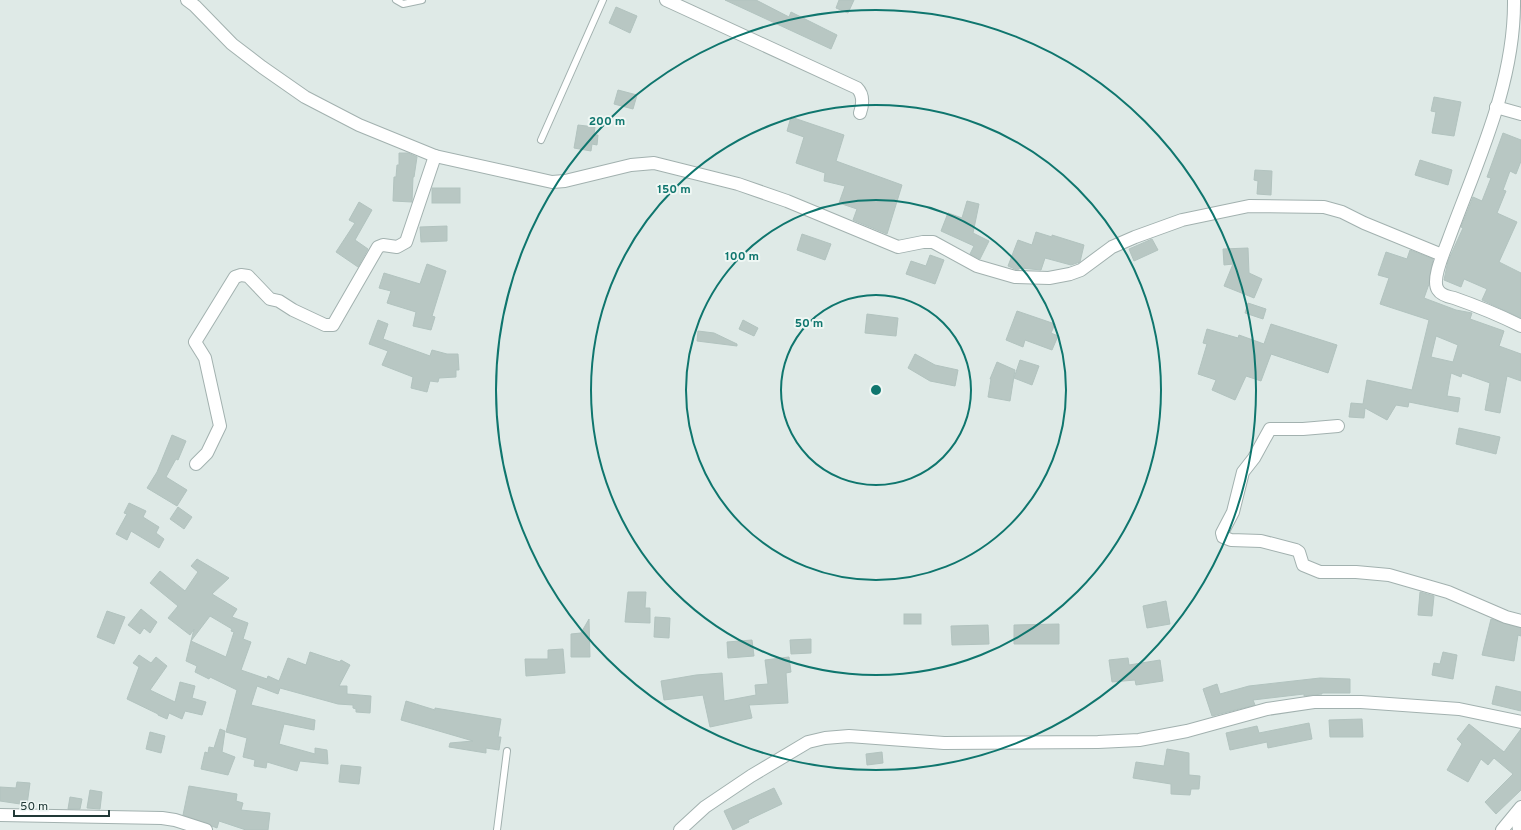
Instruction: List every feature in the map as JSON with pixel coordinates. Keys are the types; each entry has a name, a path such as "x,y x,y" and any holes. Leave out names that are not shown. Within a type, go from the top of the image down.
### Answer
{"street":[{"path":"187,0 195,6 232,44 304,97 359,125 435,156 552,182 571,180 631,164 654,163 738,184 773,196 898,246 923,242 934,242 977,266 1015,277 1049,278 1070,274 1082,270 1112,248 1135,237 1182,220 1250,206 1324,207 1342,212 1442,255"},
{"path":"666,0 857,88 861,92 863,105 860,113"},
{"path":"1514,0 1512,44 1506,77 1442,255 1436,279 1438,290 1441,293 1490,311 1521,326"},
{"path":"1496,107 1521,114"},
{"path":"196,464 208,453 220,426 205,358 195,342 235,277 241,275 248,276 270,299 279,301 293,310 326,325 333,325 378,247 383,245 397,247 406,242 435,156"},
{"path":"1338,426 1303,429 1270,429 1254,458 1243,472 1234,512 1222,533 1223,537 1231,540 1261,541 1296,550 1299,552 1303,564 1317,572 1379,573 1441,589 1506,617 1521,621"},
{"path":"680,830 705,807 751,776 808,742 825,738 849,736 944,743 1098,742 1139,740 1187,731 1267,709 1314,702 1361,702 1459,709 1521,722"},
{"path":"1502,830 1519,810"},
{"path":"1519,810 1519,830"},
{"path":"0,815 162,818 175,820 206,830"}],"lane":[{"path":"396,0 403,4 422,0"},
{"path":"541,140 603,0"},
{"path":"497,830 507,751"}],"building":[{"path":"725,0 756,0 789,17 791,12 837,35 831,49"},
{"path":"839,0 854,0 848,13 836,8"},
{"path":"616,7 637,16 630,33 609,23"},
{"path":"618,90 637,95 633,109 614,104"},
{"path":"1434,97 1461,102 1454,136 1432,133 1436,112 1431,111"},
{"path":"791,117 844,135 836,161 902,185 887,234 853,220 857,209 839,203 845,186 824,181 825,173 796,163 804,137 787,131"},
{"path":"578,125 595,127 594,135 598,135 597,145 592,144 591,151 574,148"},
{"path":"1503,133 1521,140 1521,161 1516,174 1510,171 1503,190 1506,191 1497,213 1517,222 1499,262 1521,273 1521,318 1482,300 1487,289 1464,279 1461,287 1444,280 1448,261 1463,228 1461,227 1473,197 1482,201 1491,178 1487,177"},
{"path":"399,153 408,153 417,157 413,177 412,202 393,201 394,177 396,177 397,165 399,165"},
{"path":"1420,160 1452,170 1448,185 1415,175"},
{"path":"1255,170 1272,171 1271,195 1257,194 1258,181 1254,180"},
{"path":"432,188 460,188 460,203 432,203"},
{"path":"967,201 979,204 973,233 989,241 980,259 970,254 974,246 941,231 948,213 962,218"},
{"path":"359,202 372,210 355,240 368,249 358,267 336,252 355,223 349,220"},
{"path":"447,226 447,241 421,242 420,227"},
{"path":"1036,232 1052,237 1052,235 1084,245 1080,262 1071,265 1045,258 1041,270 1021,268 1017,270 1008,266 1018,240 1032,245"},
{"path":"802,234 831,244 825,260 797,250"},
{"path":"1152,239 1158,250 1134,261 1129,249"},
{"path":"1248,248 1249,273 1262,279 1254,298 1224,286 1233,264 1224,265 1223,249"},
{"path":"1410,250 1433,259 1429,284 1424,298 1456,310 1472,313 1470,319 1504,331 1499,346 1521,354 1521,381 1507,376 1500,413 1485,410 1490,383 1462,373 1461,377 1451,373 1447,396 1460,398 1458,412 1409,402 1408,407 1396,405 1387,420 1365,408 1364,418 1349,417 1351,403 1363,404 1367,380 1412,390 1429,320 1380,304 1389,278 1378,275 1386,252 1407,259","holes":["1436,336 1458,345 1453,362 1431,357"]},
{"path":"930,255 944,260 935,284 906,274 911,261 926,266"},
{"path":"427,264 446,271 432,316 435,317 431,330 413,326 416,312 387,303 391,291 379,288 384,273 420,284"},
{"path":"1248,303 1266,309 1263,319 1245,313"},
{"path":"1017,311 1055,324 1051,333 1058,336 1052,350 1025,340 1023,347 1006,340"},
{"path":"867,314 898,318 896,336 865,333"},
{"path":"378,320 388,324 383,339 430,356 432,350 447,354 458,354 459,370 456,370 456,377 439,378 438,382 430,381 427,392 411,388 413,377 382,365 388,351 369,344"},
{"path":"743,320 758,328 754,336 739,329"},
{"path":"1271,324 1337,345 1328,373 1271,354 1261,381 1246,376 1235,400 1212,390 1216,380 1198,374 1207,344 1203,343 1207,329 1238,338 1239,335 1264,344"},
{"path":"698,331 714,333 737,344 737,346 697,341"},
{"path":"915,354 935,365 958,370 955,386 930,381 908,368"},
{"path":"1020,360 1039,366 1032,385 1014,378"},
{"path":"997,362 1015,370 1010,401 988,397 990,379"},
{"path":"1459,428 1500,437 1496,454 1456,444"},
{"path":"172,435 186,441 178,460 176,459 166,477 187,490 177,506 147,488 157,472"},
{"path":"129,503 146,511 143,517 159,527 156,533 164,539 159,548 131,531 127,540 116,534 127,514 124,513"},
{"path":"178,507 192,517 184,529 170,519"},
{"path":"197,559 229,578 212,594 237,609 232,617 248,623 243,639 251,642 241,670 267,679 268,676 279,681 288,658 306,665 310,652 340,662 341,660 350,665 339,686 347,686 347,694 371,696 370,713 356,712 353,705 338,704 280,688 278,694 257,686 251,705 315,720 314,730 284,724 279,744 315,754 315,748 327,750 328,764 300,761 297,771 267,762 266,768 254,766 255,760 243,757 247,738 226,732 237,690 210,677 209,679 195,672 197,666 186,661 194,629 190,635 168,618 178,606 150,583 160,571 185,591 198,572 191,566","holes":["210,616 232,629 231,631 234,632 226,657 191,641"]},
{"path":"628,592 646,592 645,608 650,608 650,623 625,622"},
{"path":"1420,592 1434,596 1432,616 1418,615"},
{"path":"1166,601 1170,624 1147,628 1143,606"},
{"path":"141,609 157,622 150,633 144,628 140,634 128,625"},
{"path":"107,611 125,617 114,644 97,637"},
{"path":"904,614 921,614 921,624 904,624"},
{"path":"655,617 670,618 669,638 654,637"},
{"path":"589,619 590,657 571,657 571,634 581,633"},
{"path":"1491,619 1521,628 1521,636 1518,635 1514,661 1482,655"},
{"path":"1059,624 1059,644 1014,644 1014,625"},
{"path":"988,625 989,644 952,645 951,626"},
{"path":"811,639 811,653 791,654 790,640"},
{"path":"752,640 754,656 728,658 727,642"},
{"path":"563,649 565,673 526,676 525,659 548,659 548,650"},
{"path":"1443,652 1457,655 1453,679 1432,675 1434,663 1440,664"},
{"path":"139,655 151,663 156,657 167,666 150,690 175,702 180,682 195,686 192,698 206,702 202,715 185,711 182,719 169,713 167,719 127,699 139,667 133,663"},
{"path":"789,657 791,672 786,673 788,703 749,705 752,718 710,727 703,695 664,700 661,681 696,675 722,673 724,701 756,695 755,685 768,684 765,660"},
{"path":"1128,658 1129,665 1160,660 1163,681 1136,685 1135,680 1112,682 1109,660"},
{"path":"1320,678 1350,679 1350,693 1322,693 1304,696 1304,694 1253,700 1255,705 1212,716 1203,689 1217,684 1220,694 1249,686"},
{"path":"1496,686 1521,692 1521,711 1492,704"},
{"path":"406,701 435,710 435,708 501,719 498,737 501,737 499,750 486,748 486,753 449,747 450,743 473,741 401,720"},
{"path":"1362,719 1363,737 1330,737 1329,720"},
{"path":"1309,723 1312,739 1268,748 1267,742 1230,750 1226,733 1257,726 1259,733"},
{"path":"1469,724 1504,752 1521,729 1521,790 1496,814 1485,802 1513,774 1494,758 1488,765 1481,759 1468,782 1447,770 1462,744 1457,739"},
{"path":"220,729 225,731 222,752 235,757 228,775 201,769 205,752 208,753 209,747 214,748"},
{"path":"150,732 165,736 161,753 146,749"},
{"path":"1167,749 1189,753 1189,775 1200,776 1199,789 1191,789 1190,795 1171,794 1171,784 1133,778 1136,762 1164,766"},
{"path":"882,752 883,763 867,765 866,754"},
{"path":"341,765 361,767 359,784 339,782"},
{"path":"17,782 30,783 27,805 0,801 0,787 16,788"},
{"path":"189,786 237,794 236,801 243,803 241,810 270,813 268,830 246,830 219,821 217,828 183,815"},
{"path":"774,788 782,804 748,820 749,822 733,830 724,811"},
{"path":"90,790 102,792 100,809 87,808"},
{"path":"70,797 82,799 80,809 68,809"}]}
